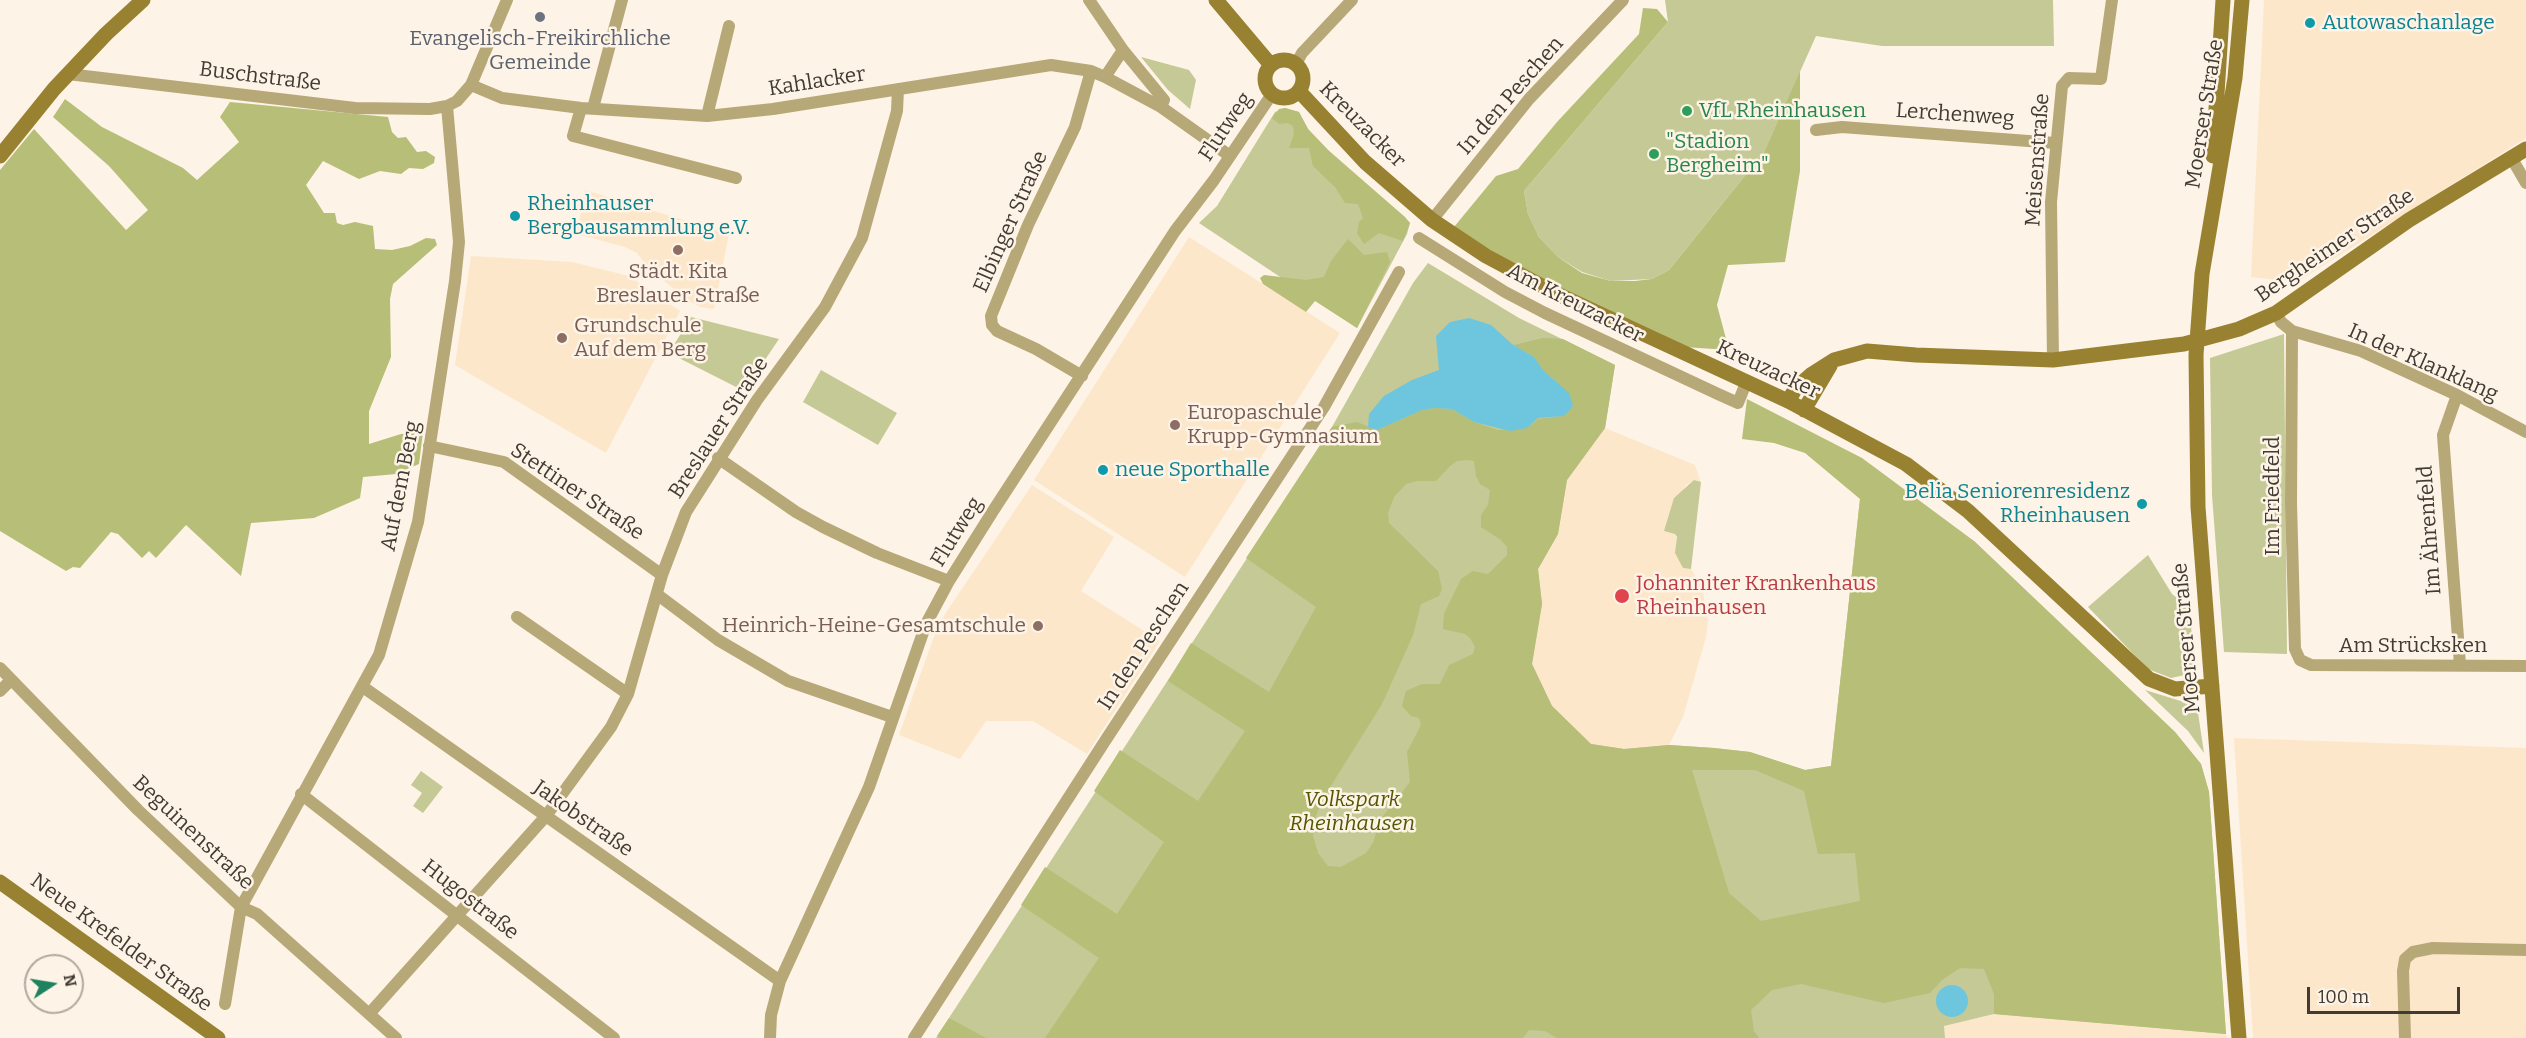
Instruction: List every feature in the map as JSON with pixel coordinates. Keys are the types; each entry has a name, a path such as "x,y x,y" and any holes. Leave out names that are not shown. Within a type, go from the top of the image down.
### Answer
{"street":[{"path":"0,156 68,74 143,0"},
{"path":"447,106 457,101 471,85 507,0"},
{"path":"622,0 587,108 573,136 736,178"},
{"path":"1089,0 1124,50 1164,100 1161,107"},
{"path":"1216,0 1270,64"},
{"path":"1272,94 1267,89 1264,76 1270,64 1280,59 1296,64 1302,53 1352,0"},
{"name":"In den Peschen","path":"1432,220 1529,99 1623,0"},
{"name":"Meisenstraße","path":"2053,360 2051,202 2055,143 2064,80 2069,78 2097,81 2103,74 2112,0"},
{"name":"Moerser Straße","path":"2223,0 2207,234 2196,341 2198,507 2239,1038"},
{"name":"Moerser Straße","path":"2207,234 2235,78 2242,0"},
{"path":"707,116 729,26"},
{"path":"1106,77 1124,50"},
{"name":"Kreuzacker","path":"1272,94 1285,98 1299,91 1303,77 1296,64"},
{"name":"Kahlacker","path":"471,85 502,98 587,108 707,116 773,109 1052,65 1091,71 1106,77 1161,107 1230,156"},
{"name":"Elbinger Straße","path":"1082,376 1036,349 997,331 992,325 991,316 1028,225 1075,128 1091,71"},
{"name":"Buschstraße","path":"68,74 354,108 430,109 447,106"},
{"name":"Breslauer Straße","path":"369,1014 546,816 611,727 627,694 658,595 662,575 686,512 718,458 825,308 862,238 897,111 898,89"},
{"name":"Kreuzacker","path":"1299,91 1365,162 1432,220 1525,278 1788,401 1906,464 1968,511 2149,679 2175,689 2212,686"},
{"name":"Flutweg","path":"770,1038 771,1015 780,981 869,787 917,646 949,581 1175,231 1272,94"},
{"name":"Auf dem Berg","path":"225,1004 241,907 379,655 418,522 459,242 447,106"},
{"name":"Lerchenweg","path":"1816,130 1842,127 2055,143"},
{"name":"Bergheimer Straße","path":"1788,401 1796,388 1834,360 1867,351 1939,357 2053,360 2196,341 2239,329 2276,313 2409,220 2526,149"},
{"path":"2511,157 2526,183"},
{"name":"Am Kreuzacker","path":"1419,238 1504,292 1585,333 1738,403 1746,382"},
{"name":"In den Peschen","path":"914,1038 1324,407 1400,272"},
{"path":"2276,313 2281,322 2292,331"},
{"name":"In der Klanklang","path":"2292,331 2361,351 2457,395 2526,432"},
{"name":"Im Friedfeld","path":"2292,331 2291,503 2295,649 2300,660"},
{"path":"1804,410 1834,360"},
{"path":"1718,394 1728,374"},
{"name":"Im Ährenfeld","path":"2457,395 2443,435 2460,665"},
{"name":"Stettiner Straße","path":"429,446 504,462 662,575"},
{"path":"718,458 796,512 831,531 877,553 949,581"},
{"path":"658,595 718,640 788,681 892,717"},
{"path":"517,617 627,694"},
{"name":"Am Strücksken","path":"2300,660 2311,665 2526,666"},
{"name":"Beguinenstraße","path":"0,668 138,810 241,907 257,914 396,1038"},
{"path":"0,691 11,680"},
{"name":"Jakobstraße","path":"363,687 780,981"},
{"name":"Hugostraße","path":"301,794 614,1038"},
{"name":"Neue Krefelder Straße","path":"0,882 218,1038"},
{"path":"2404,1038 2403,971 2405,959 2413,952 2433,948 2526,950"}],"shaded area":[{"path":"2264,0 2526,0 2526,138 2297,282 2251,277"},
{"name":"Städt. Kita Breslauer Straße","path":"585,190 729,234 714,309 700,307 686,299 648,268 637,253 625,247 577,234"},
{"name":"Europaschule Krupp-Gymnasium","path":"1189,237 1340,333 1185,577 1034,480"},
{"name":"Grundschule Auf dem Berg","path":"471,256 572,262 629,276 680,311 606,453 455,365"},
{"name":"Johanniter Krankenhaus Rheinhausen","path":"1605,428 1695,465 1701,482 1694,480 1685,486 1675,534 1683,568 1691,569 1702,587 1708,620 1706,637 1683,717 1669,745 1623,749 1591,744 1552,706 1532,664 1542,604 1538,569 1558,534 1567,480"},
{"name":"Heinrich-Heine-Gesamtschule","path":"1032,485 1114,537 1081,591 1160,641 1087,754 1033,721 986,721 960,759 899,735 933,639 945,614"},
{"path":"2234,738 2526,748 2526,1038 2253,1038"},
{"path":"1994,1014 2226,1034 2227,1038 1945,1038 1943,1026"}],"green space":[{"name":"VfL Rheinhausen","path":"1665,0 2053,0 2054,46 1882,46 1816,36 1764,152 1669,270 1652,279 1611,281 1582,272 1558,257 1539,237 1528,214 1524,191 1668,22"},
{"path":"1643,8 1657,9 1668,22 1524,191 1528,214 1539,237 1558,257 1582,273 1611,281 1652,279 1669,270 1764,152 1800,71 1800,171 1785,262 1728,265 1717,305 1729,350 1684,347 1611,314 1499,257 1454,227 1496,176 1518,169 1557,122 1639,34"},
{"path":"1141,57 1189,70 1196,80 1190,109 1168,90"},
{"path":"65,99 102,127 183,168 197,180 239,142 220,117 230,102 388,117 392,132 398,138 406,137 417,152 426,151 435,157 434,163 423,169 409,168 401,174 380,171 359,179 323,161 306,185 324,213 335,213 337,223 343,225 355,222 373,226 375,249 392,250 410,246 426,238 435,239 437,245 393,284 390,299 391,357 369,411 369,444 401,434 423,432 419,464 396,474 363,477 360,498 314,518 251,523 241,576 186,525 156,558 149,551 142,558 118,534 111,532 80,568 73,567 66,571 0,531 0,170 34,129 126,230 148,210 109,166 53,117"},
{"path":"1285,108 1299,112 1308,129 1328,150 1410,223 1407,234 1357,328 1199,223 1217,206 1275,112"},
{"path":"1285,108 1299,112 1308,129 1328,150 1405,217 1410,223 1403,241 1379,233 1364,244 1357,233 1359,222 1363,218 1358,204 1345,203 1335,187 1313,166 1309,148 1289,148 1294,134 1293,126 1288,123 1279,124 1272,118 1279,109"},
{"path":"1348,239 1364,255 1387,252 1390,262 1357,328 1315,301 1306,312 1263,284 1260,278 1264,275 1306,280 1324,277 1331,261"},
{"name":"Volkspark Rheinhausen","path":"1428,263 1519,318 1615,365 1605,428 1567,480 1558,534 1538,569 1542,604 1532,664 1552,706 1591,744 1624,749 1669,745 1714,748 1750,752 1805,770 1831,766 1860,499 1974,541 2175,732 2201,764 2209,792 2226,1034 1994,1014 1944,1026 1945,1038 936,1038 1332,427 1413,283"},
{"path":"691,317 779,339 744,391 669,353"},
{"path":"2284,334 2287,654 2224,652 2212,495 2210,358"},
{"name":"Volkspark Rheinhausen","path":"1543,338 1563,339 1615,365 1605,428 1567,480 1558,534 1538,569 1542,604 1532,664 1552,706 1591,744 1624,749 1669,745 1714,748 1750,752 1805,770 1831,766 1860,499 1805,453 1774,443 1742,439 1747,399 1862,458 1974,541 2175,732 2201,764 2209,792 2226,1034 1994,1014 1994,994 1984,969 1960,968 1942,980 1930,993 1884,1003 1801,984 1772,990 1751,1010 1754,1031 1759,1038 1557,1038 1545,1031 1529,1030 1523,1038 1045,1038 1099,958 1021,905 1045,867 1117,914 1164,842 1094,791 1120,750 1198,801 1245,731 1168,681 1191,643 1269,692 1316,607 1246,558 1332,427 1357,422 1377,430 1422,410 1434,408 1452,409 1474,422 1498,430 1527,428 1538,419 1564,416 1558,383 1543,370 1534,357 1514,345","holes":["1457,461 1474,461 1476,476 1480,484 1490,490 1488,505 1481,515 1481,527 1501,540 1507,547 1507,555 1488,574 1473,571 1461,579 1444,614 1443,629 1465,634 1470,638 1475,647 1473,654 1449,665 1440,684 1422,684 1406,691 1402,706 1411,716 1419,718 1421,725 1407,752 1410,782 1380,820 1373,843 1366,853 1341,867 1328,866 1318,853 1313,836 1314,821 1322,800 1382,704 1413,635 1421,604 1439,596 1442,589 1438,571 1389,523 1388,513 1394,497 1406,484 1417,481 1436,481","1692,770 1755,770 1804,791 1818,854 1855,853 1860,901 1761,921 1729,893"]},
{"path":"821,370 897,413 878,445 803,402"},
{"path":"1694,480 1701,482 1691,569 1683,568 1675,553 1677,537 1675,534 1664,531 1674,498"},
{"path":"2148,555 2172,594 2190,608 2194,673 2171,678 2148,669 2088,607"},
{"path":"2145,690 2197,706 2204,753 2188,731"},
{"path":"421,771 443,787 423,813 413,806 422,793 411,785"},
{"path":"949,1018 986,1038 940,1038 937,1036"}],"water":[{"path":"1469,318 1491,325 1512,344 1534,357 1543,370 1569,393 1573,406 1564,416 1538,418 1527,428 1510,431 1474,422 1452,409 1434,408 1422,410 1377,430 1368,427 1369,414 1384,396 1412,380 1439,370 1436,336 1450,322"},
{"path":"1952,985 1963,990 1968,1001 1963,1012 1952,1017 1941,1012 1936,1001 1941,990"}],"place":[{"name":"Evangelisch-Freikirchliche Gemeinde","path":"540,17"},
{"name":"Autowaschanlage","path":"2310,23"},
{"name":"VfL Rheinhausen","path":"1687,111"},
{"name":"\"Stadion Bergheim\"","path":"1654,154"},
{"name":"Rheinhauser Bergbausammlung e.V.","path":"515,216"},
{"name":"Städt. Kita Breslauer Straße","path":"678,250"},
{"name":"Grundschule Auf dem Berg","path":"562,338"},
{"name":"Europaschule Krupp-Gymnasium","path":"1175,425"},
{"name":"neue Sporthalle","path":"1103,470"},
{"name":"Belia Seniorenresidenz Rheinhausen","path":"2142,504"},
{"name":"Johanniter Krankenhaus Rheinhausen","path":"1622,596"},
{"name":"Heinrich-Heine-Gesamtschule","path":"1038,626"}]}
